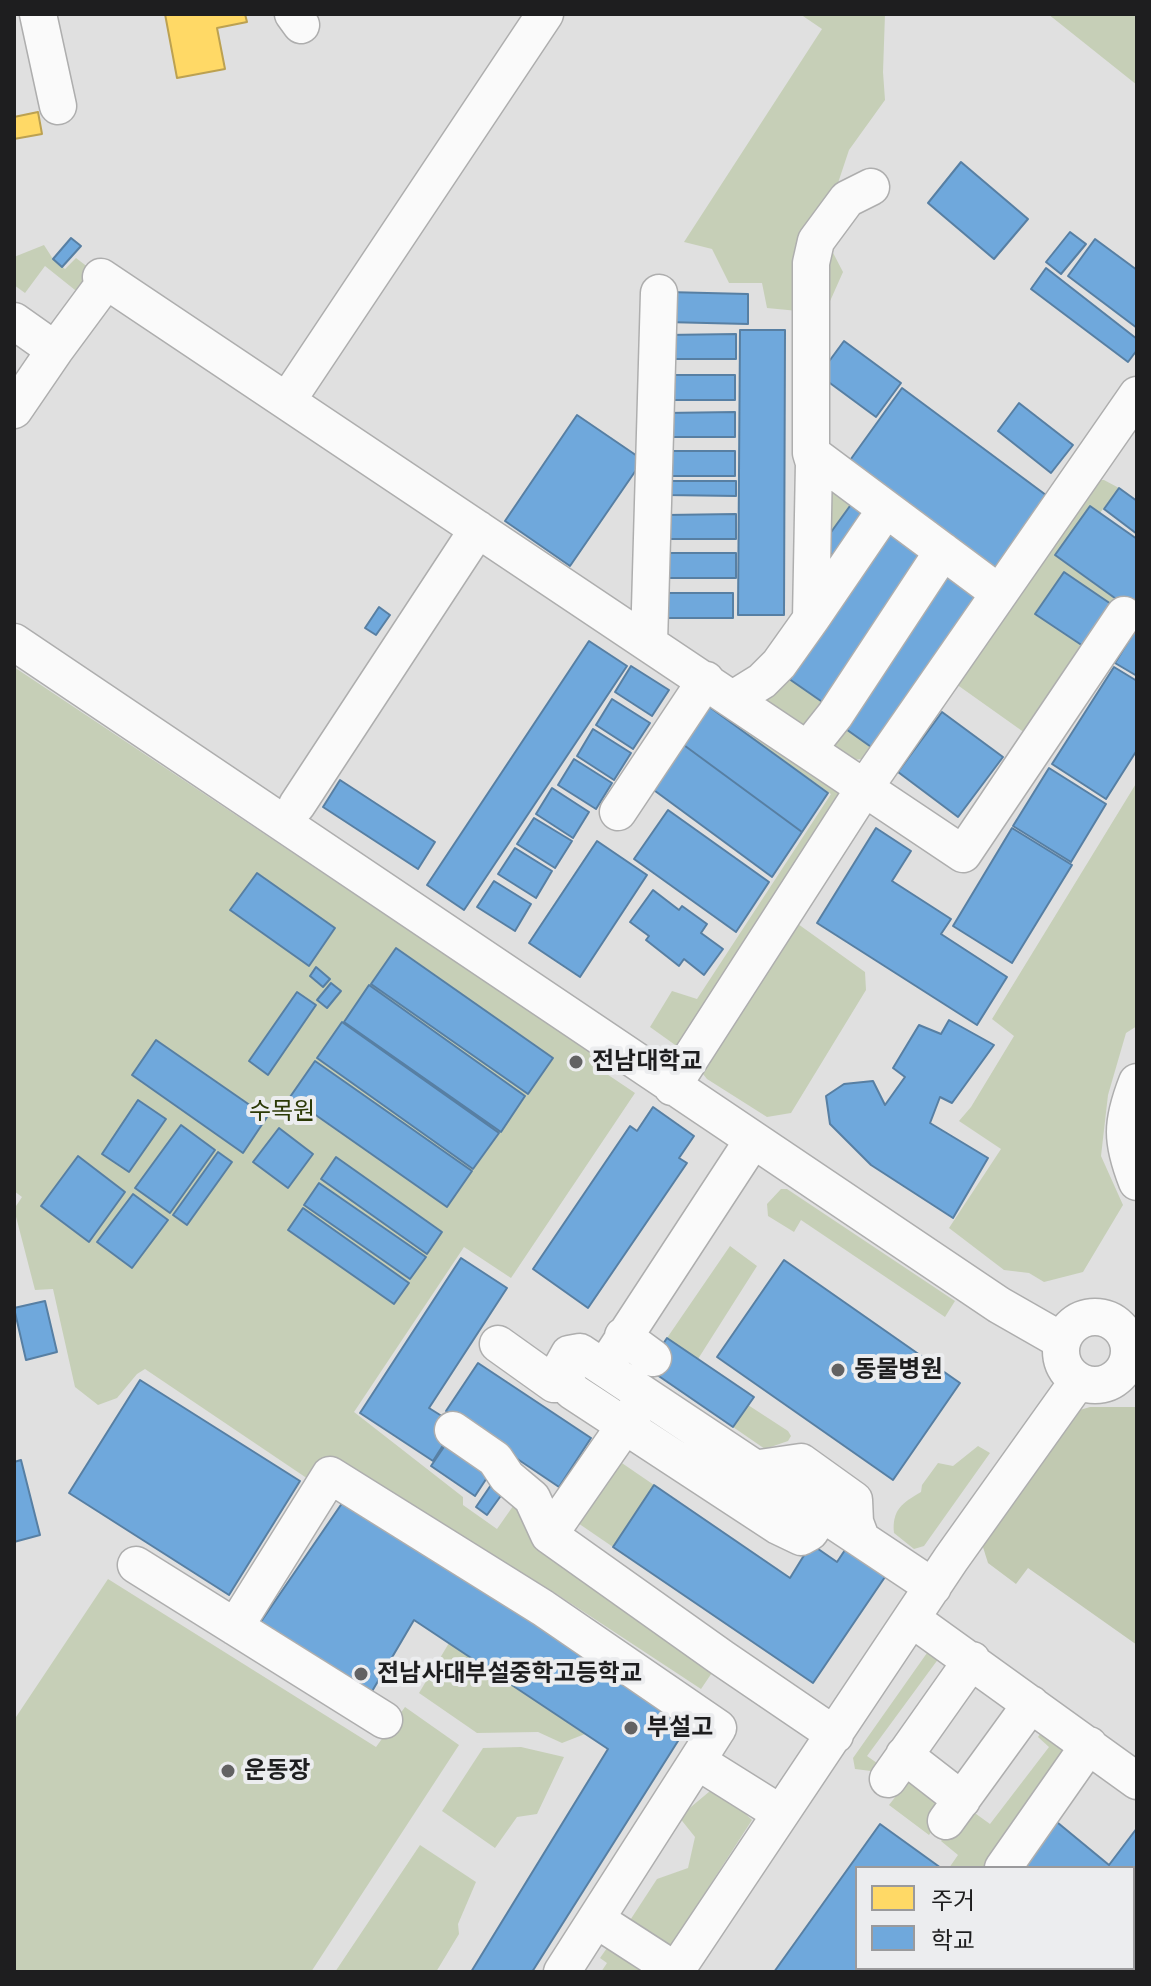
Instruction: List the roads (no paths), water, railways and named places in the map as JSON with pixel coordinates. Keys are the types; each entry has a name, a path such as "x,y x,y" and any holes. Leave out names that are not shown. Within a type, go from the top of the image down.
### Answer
{"street":[{"path":"38,14 58,106"},
{"path":"287,401 545,14"},
{"path":"811,619 814,463 811,453 811,263 816,241 847,199 871,187"},
{"path":"14,410 104,279 963,854 1124,615"},
{"path":"649,643 659,293"},
{"path":"14,321 55,350"},
{"path":"672,1087 865,787 1137,395"},
{"path":"811,453 999,593"},
{"path":"618,812 719,690 762,681 779,664 886,509"},
{"path":"297,805 478,529"},
{"path":"808,749 835,715 943,551"},
{"path":"14,642 1013,1315 1062,1341"},
{"path":"1137,1082 1124,1115 1128,1159 1137,1182"},
{"path":"604,1368 753,1140"},
{"path":"1097,1316 1117,1324 1131,1358 1113,1381 1101,1385 1078,1381 1061,1357 1062,1341 1077,1321 1097,1316"},
{"path":"623,1336 653,1358"},
{"path":"498,1344 554,1384 567,1384"},
{"path":"822,1513 810,1532 801,1537 778,1526 572,1391 560,1370 569,1354 580,1352 753,1469 822,1513 861,1538 933,1587"},
{"path":"597,1920 675,1971 933,1587 1078,1381"},
{"path":"549,1535 645,1397"},
{"path":"453,1430 495,1459 507,1477 532,1498 549,1535 835,1735"},
{"path":"753,1469 801,1462 854,1500 855,1522 861,1538"},
{"path":"235,1627 330,1475 543,1608 718,1728 562,1972"},
{"path":"136,1565 384,1720"},
{"path":"912,1619 1137,1781"},
{"path":"972,1660 896,1767 954,1810 1031,1704"},
{"path":"1004,1866 1089,1745"},
{"path":"697,1761 780,1813"}],"place":[{"name":"전남대학교","path":"576,1062"},
{"name":"동물병원","path":"838,1370"},
{"name":"전남사대부설중학고등학교","path":"361,1674"},
{"name":"부설고","path":"631,1728"},
{"name":"운동장","path":"228,1771"}],"park label":[{"name":"수목원","path":"282,1112"}]}
